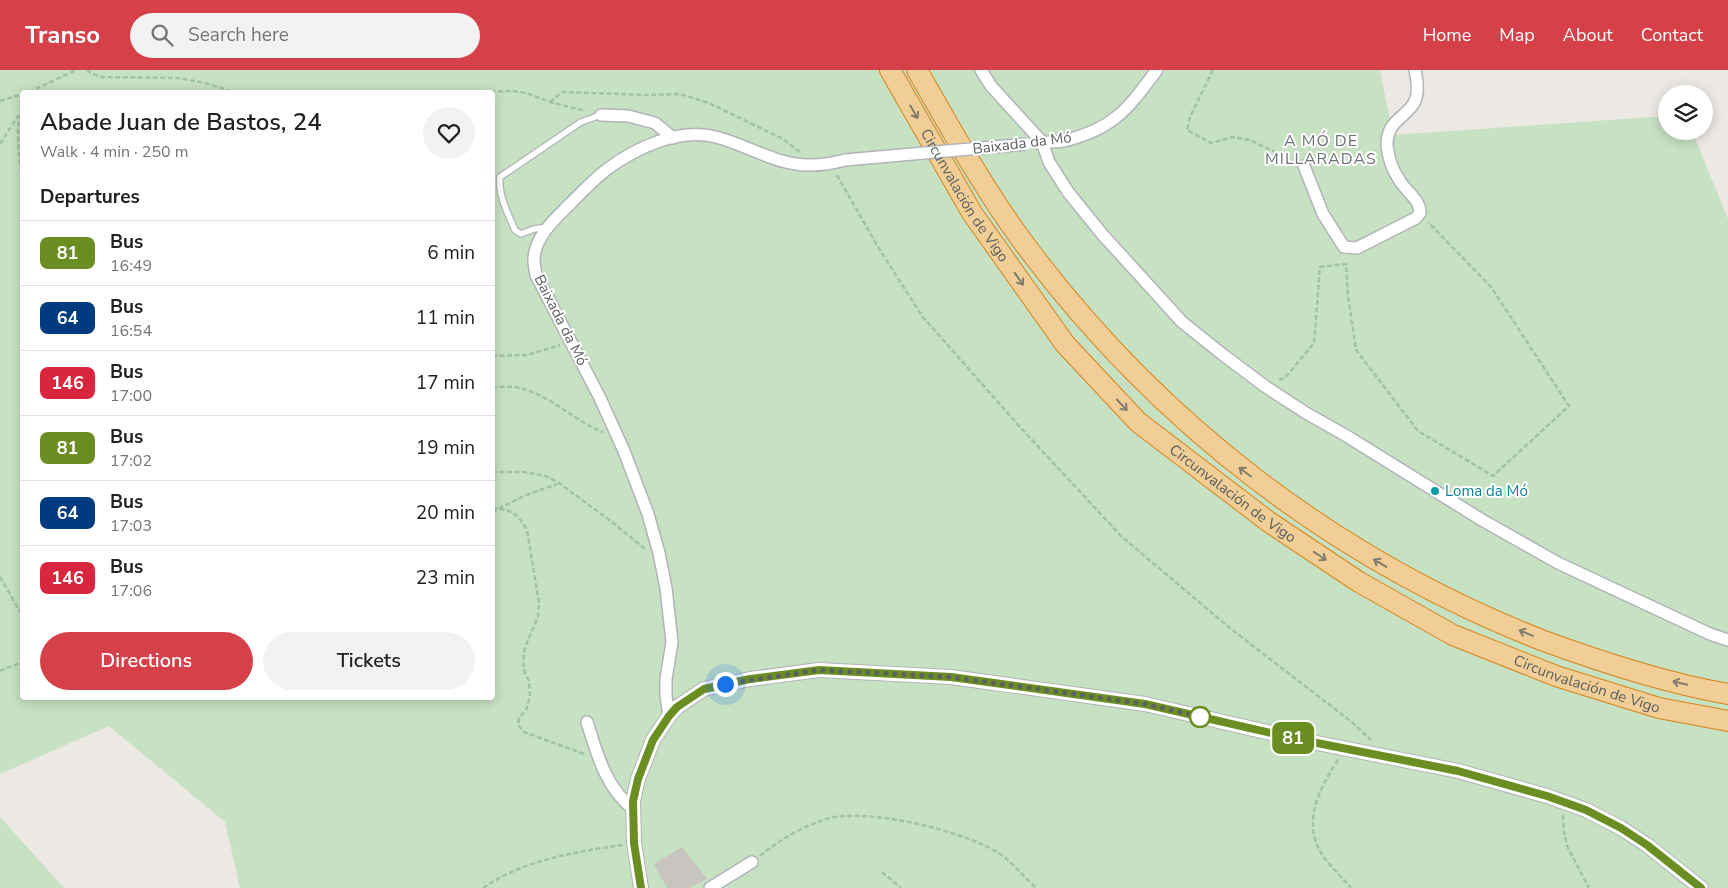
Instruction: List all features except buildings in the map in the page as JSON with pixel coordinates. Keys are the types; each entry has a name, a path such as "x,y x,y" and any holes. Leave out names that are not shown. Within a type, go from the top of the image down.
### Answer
{"highway":[{"name":"Circunvalación de Vigo","path":"890,70 972,213 1066,344 1138,422 1268,522 1359,582 1453,635 1556,676 1659,708 1728,720"},
{"name":"Circunvalación de Vigo","path":"918,70 973,169 1024,243 1067,299 1101,339 1139,378 1231,461 1288,504 1348,544 1460,605 1575,652 1666,680 1728,694"}],"street":[{"path":"981,70 991,86 1042,142 1049,162 1068,192 1102,234 1182,322 1266,387 1482,520 1558,563 1710,634 1728,640"},
{"name":"Baixada da Mó","path":"669,716 666,679 672,642 666,588 659,553 648,514 616,434 571,340 536,275 535,250 540,238 581,192 606,170 629,155 673,138 698,134 716,136 787,163 810,166 844,160 1066,141 1103,128 1128,108 1157,70"},
{"path":"1304,166 1323,214 1344,247 1357,248 1416,218 1420,213 1418,204 1399,180 1388,156 1387,142 1395,121 1416,100 1415,70"},
{"path":"601,115 628,116 655,123 673,138"},
{"path":"641,888 634,843 633,801 638,779 653,740 669,716 677,707 704,689 750,679 819,670 951,677 1145,704 1297,739 1458,771 1562,801 1586,810 1621,828 1647,845 1701,888"},
{"path":"587,722 600,760 614,789 624,802 633,809"},
{"path":"710,888 752,862"}],"lane":[{"path":"549,227 534,229 521,234 514,230 502,196 500,177 581,122 601,115"}],"path":[{"path":"34,90 76,70"},
{"path":"87,70 102,77 179,78 205,82 227,90"},
{"path":"1213,70 1190,117 1186,130 1210,143 1233,137 1249,140 1304,166"},
{"path":"495,91 513,90 601,115"},
{"path":"550,102 562,92 645,95 680,94 709,103 783,139 805,156"},
{"path":"0,101 20,95"},
{"path":"0,144 19,115"},
{"path":"19,115 20,136"},
{"path":"830,163 878,247 922,316 1020,427 1121,536 1231,630 1353,723 1388,757"},
{"path":"1266,387 1285,378 1314,343 1320,267 1346,264 1348,296 1356,350 1418,431 1493,476 1569,406 1491,287 1420,213"},
{"path":"495,356 527,355 548,350 571,340"},
{"path":"495,387 513,387 532,392 591,427 603,432 616,434"},
{"path":"495,472 538,474 559,483 645,549 659,553"},
{"path":"495,509 559,483"},
{"path":"500,508 515,513 527,530 539,604 538,617 526,647 523,662 524,673 529,681 530,694 527,708 519,718 518,725 524,732 600,760"},
{"path":"0,577 20,612"},
{"path":"0,671 20,663"},
{"path":"1345,748 1323,783 1313,809 1313,833 1323,855 1351,888"},
{"path":"1562,801 1567,846 1589,888"},
{"path":"752,862 777,842 827,819 848,816 884,818 956,833 980,843 1001,855 1036,888"},
{"path":"483,888 498,878 551,858 634,843"},
{"path":"882,872 901,888"}],"green space":[{"path":"0,70 1380,70 1393,135 1658,117 1658,140 1696,140 1728,219 1728,888 240,888 225,822 109,726 0,774"},
{"path":"0,817 64,888 0,888"}],"bus line":[{"name":"81","path":"641,888 634,843 633,801 638,779 653,740 669,716 677,707 704,689 750,679 819,670 951,677 1145,704 1297,739 1458,771 1547,796 1586,810 1621,828 1647,845 1701,888"}],"place":[{"name":"Loma da Mó","path":"1435,491"}],"district":[{"name":"A MÓ DE MILLARADAS","path":"1321,150"}],"route":[{"path":"725,684 819,670 951,677 1145,704 1202,717 1200,717"}]}
